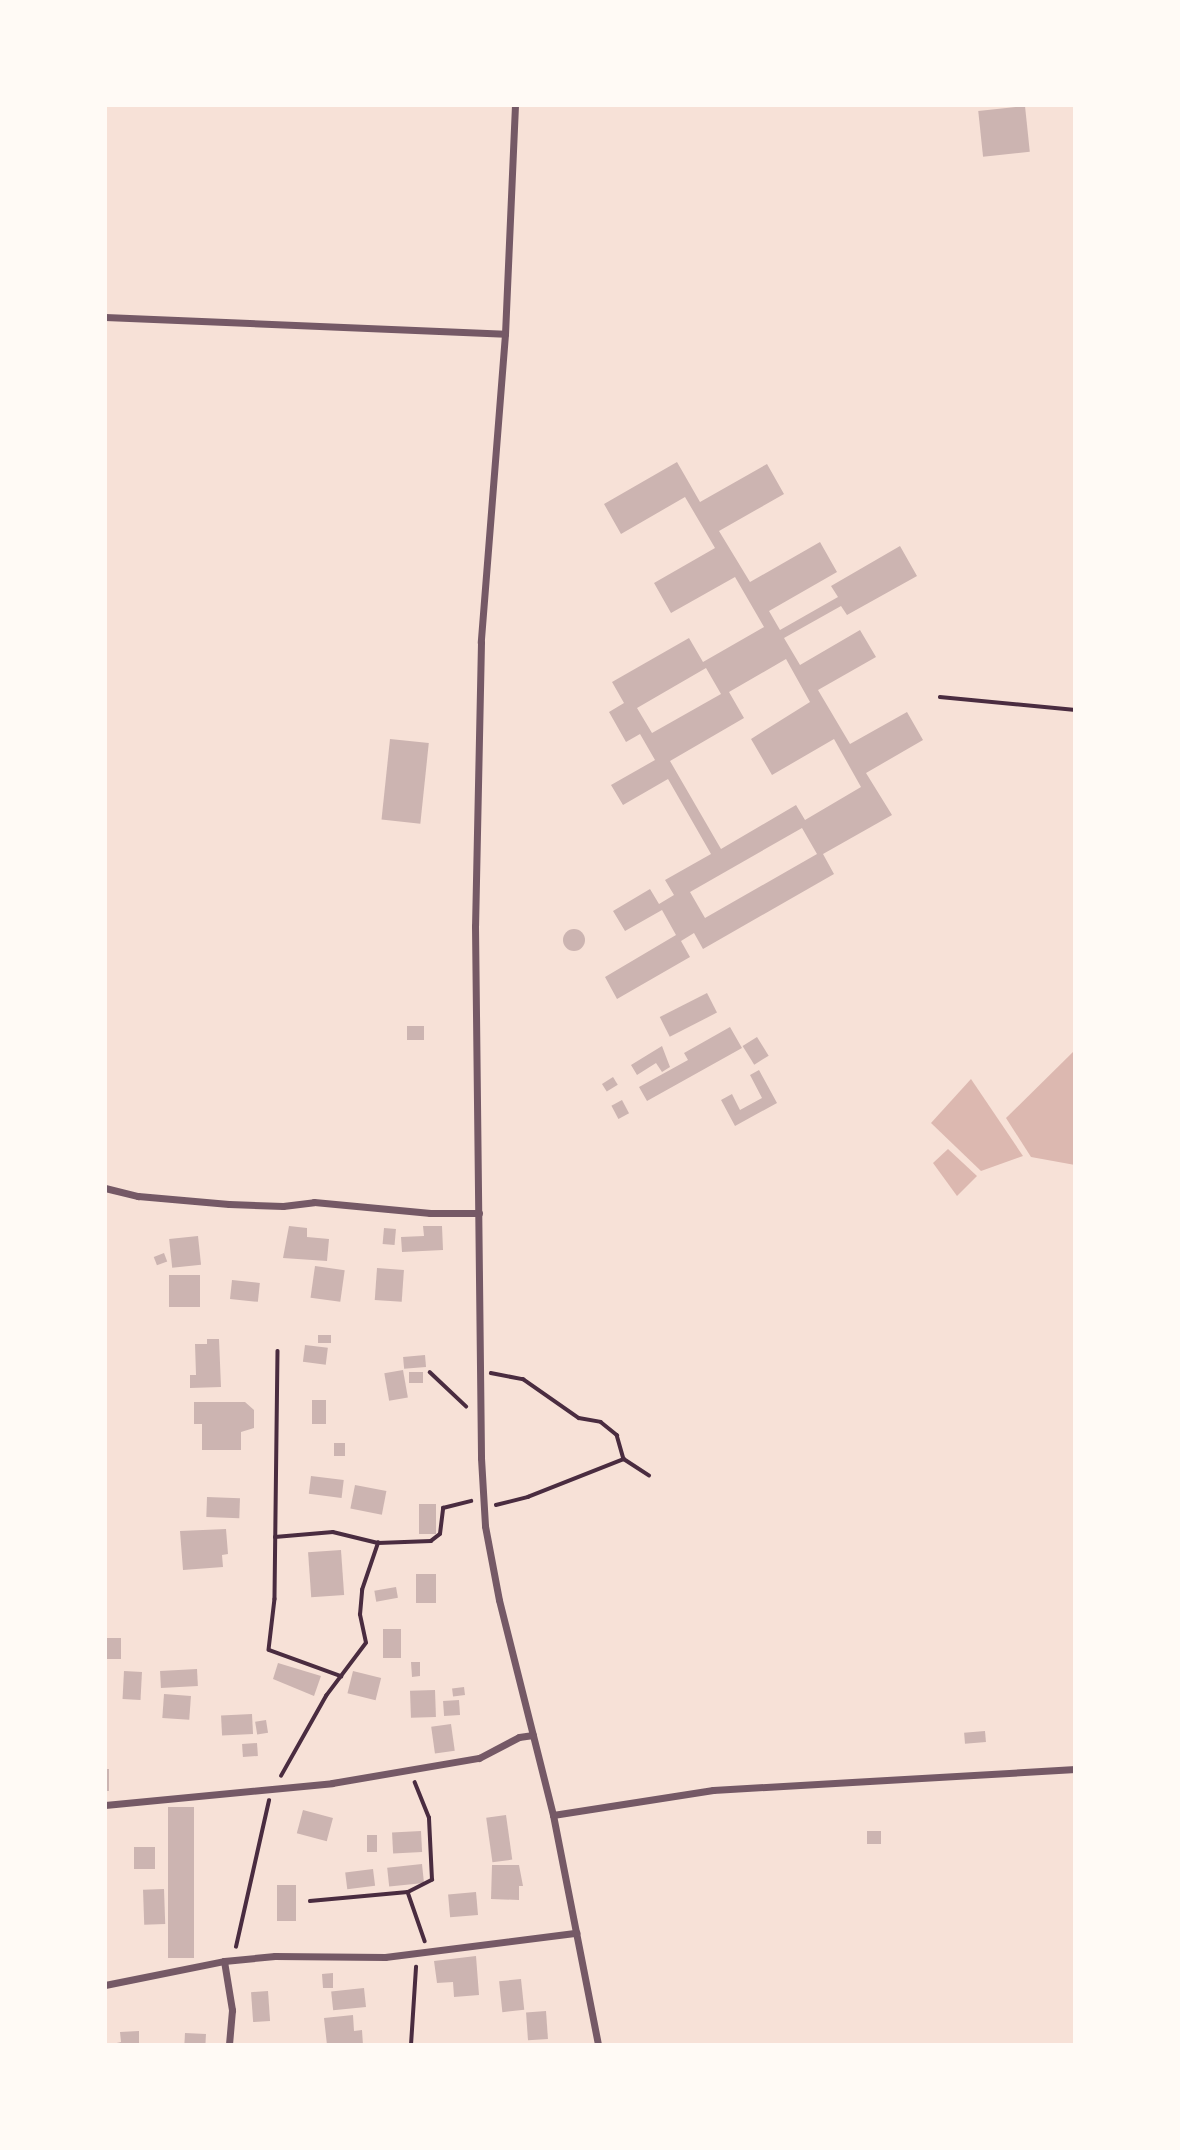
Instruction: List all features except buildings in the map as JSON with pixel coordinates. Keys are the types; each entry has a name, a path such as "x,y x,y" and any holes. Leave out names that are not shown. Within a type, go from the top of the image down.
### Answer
{"street":[{"path":"515,105 505,334 481,642 475,926 484,1510 499,1600 553,1815 598,2045"},
{"path":"105,317 505,334"},
{"path":"105,1188 138,1196 229,1204 283,1206 314,1202 430,1213 479,1213"},
{"path":"105,1805 274,1789 411,1770 479,1758 519,1737 533,1735"},
{"path":"553,1815 713,1790 1075,1769"},
{"path":"105,1985 228,1961 416,1954 576,1933"},
{"path":"228,1961 232,2010 229,2045"}],"path":[{"path":"940,696 1075,710"},
{"path":"278,1350 275,1598 270,1650 341,1676"},
{"path":"481,1371 523,1379 579,1418 601,1422 617,1435 624,1459 649,1475"},
{"path":"430,1372 481,1419"},
{"path":"484,1510 624,1459"},
{"path":"275,1537 333,1532 378,1543 431,1541 440,1534 443,1508 484,1498"},
{"path":"228,1961 254,1878 262,1817 274,1789 341,1676 366,1643 360,1615 362,1590 378,1543"},
{"path":"310,1901 408,1892 432,1880 429,1818 411,1770"},
{"path":"408,1892 429,1952"},
{"path":"411,2045 416,1954"}],"shaded area":[{"path":"1075,1050 1075,1165 1031,1157 1006,1118"},
{"path":"971,1079 1023,1156 981,1171 931,1123"},
{"path":"948,1149 977,1176 957,1196 933,1163"}]}
